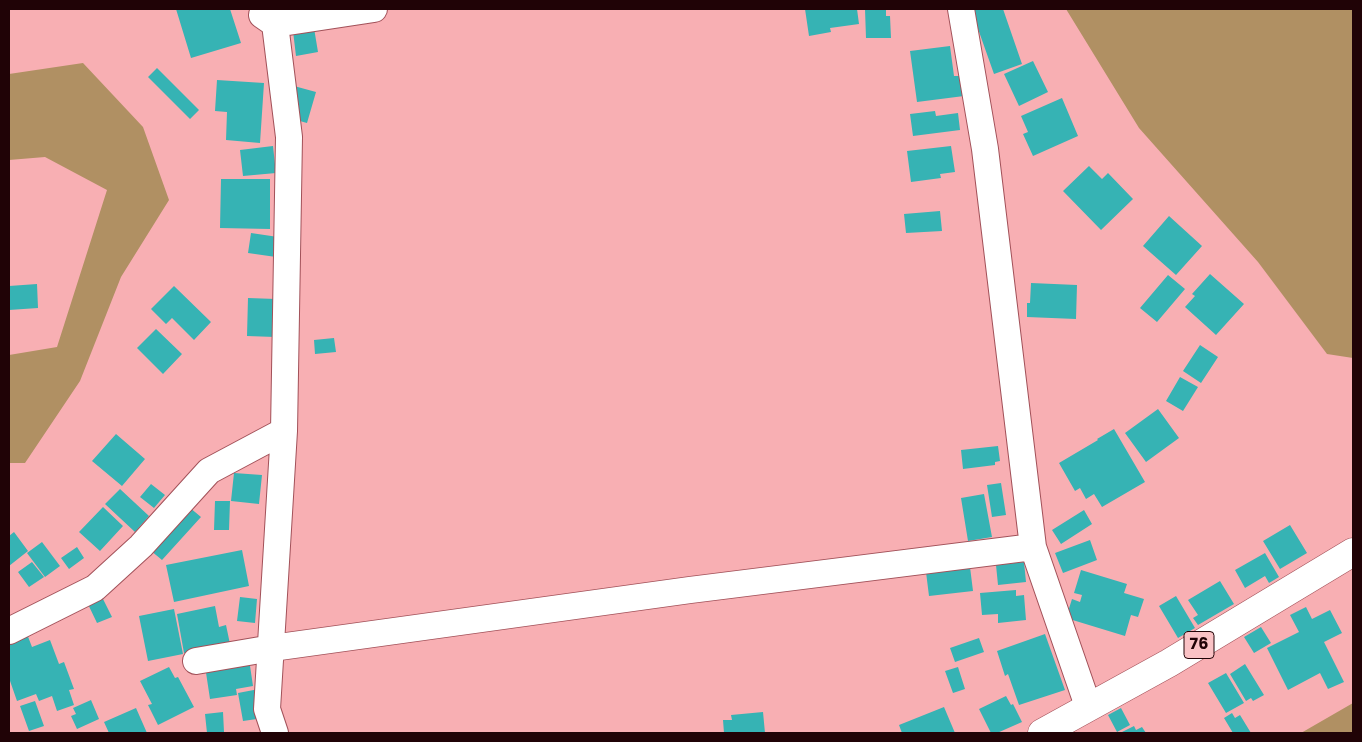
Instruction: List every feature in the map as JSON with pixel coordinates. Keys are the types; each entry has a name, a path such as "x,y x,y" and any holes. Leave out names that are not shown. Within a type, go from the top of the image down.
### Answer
{"main road":[{"name":"76","path":"1042,733 1169,663 1353,552"}],"street":[{"path":"275,733 267,709 284,431 288,137 269,14 374,9"},
{"path":"961,9 985,149 1033,548 1088,706"},
{"path":"9,631 96,588 141,546 209,471 284,431"},
{"path":"196,661 272,648 690,590 1033,548"}],"shaded area":[{"path":"1066,9 1353,9 1353,358 1327,354 1258,262 1139,128"},
{"path":"83,63 143,127 169,200 121,277 80,381 25,463 9,463 9,355 57,347 107,190 45,157 9,160 9,74"},
{"path":"1353,703 1353,733 1301,733"}],"building":[{"path":"176,9 230,9 241,43 191,58"},
{"path":"805,9 857,9 859,24 830,28 831,32 809,36"},
{"path":"865,9 886,9 886,16 890,16 891,38 866,38"},
{"path":"971,9 1003,9 1022,64 994,74"},
{"path":"314,28 318,52 296,56 293,31"},
{"path":"950,46 954,76 961,76 964,96 917,102 910,51"},
{"path":"1033,61 1048,92 1019,106 1004,74"},
{"path":"157,68 199,110 190,119 148,77"},
{"path":"217,80 264,83 260,143 226,140 227,112 215,111"},
{"path":"294,86 316,92 307,123 289,118"},
{"path":"1062,98 1078,136 1033,156 1023,134 1028,132 1021,116"},
{"path":"935,111 936,116 958,113 960,130 913,136 910,114"},
{"path":"273,146 276,173 243,176 240,150"},
{"path":"951,146 955,172 940,174 941,178 911,182 907,151"},
{"path":"1089,166 1102,179 1108,173 1133,199 1101,230 1063,191"},
{"path":"221,179 270,179 270,229 220,228"},
{"path":"940,211 942,231 906,233 904,214"},
{"path":"1169,216 1202,246 1176,275 1143,246"},
{"path":"251,233 278,237 276,257 248,253"},
{"path":"1210,274 1244,304 1216,335 1185,307 1195,296 1192,294"},
{"path":"1168,275 1185,289 1157,322 1140,308"},
{"path":"1031,283 1077,285 1076,319 1027,317 1027,303 1030,303"},
{"path":"37,284 38,308 9,310 9,286"},
{"path":"174,286 211,322 194,340 172,318 166,324 151,309"},
{"path":"248,298 276,299 275,337 247,336"},
{"path":"156,329 182,354 163,374 137,348"},
{"path":"334,338 336,352 315,354 314,340"},
{"path":"1200,345 1218,357 1201,383 1183,371"},
{"path":"1180,377 1198,387 1183,411 1166,401"},
{"path":"1158,409 1179,438 1146,462 1125,433"},
{"path":"1114,429 1145,482 1102,507 1094,494 1086,499 1080,488 1075,491 1059,463"},
{"path":"116,434 145,459 122,486 92,461"},
{"path":"998,446 1000,461 995,462 995,465 963,469 961,450"},
{"path":"234,473 262,475 259,504 231,501"},
{"path":"1001,483 1006,515 992,517 987,485"},
{"path":"151,484 165,495 154,508 140,497"},
{"path":"120,489 149,516 135,532 105,504"},
{"path":"984,494 992,537 968,541 961,498"},
{"path":"215,501 230,501 229,530 214,530"},
{"path":"103,507 123,526 100,551 79,532"},
{"path":"189,507 201,517 162,560 150,550"},
{"path":"1084,510 1092,524 1061,544 1052,530"},
{"path":"1290,525 1307,553 1280,569 1263,541"},
{"path":"14,532 28,551 9,566 9,536"},
{"path":"1090,540 1097,560 1063,573 1055,553"},
{"path":"42,542 60,566 45,577 27,553"},
{"path":"77,547 84,558 69,569 61,558"},
{"path":"242,550 249,586 174,602 166,565"},
{"path":"1265,553 1279,577 1269,583 1265,576 1245,588 1235,570"},
{"path":"32,562 44,577 29,587 18,572"},
{"path":"1024,562 1026,582 998,585 996,565"},
{"path":"970,567 973,591 929,596 926,572"},
{"path":"1081,570 1127,584 1124,593 1144,599 1138,617 1131,615 1125,636 1066,618 1072,599 1080,602 1082,595 1074,593"},
{"path":"1220,581 1234,604 1198,625 1193,618 1198,615 1188,600"},
{"path":"1016,590 1016,596 1024,595 1026,620 998,623 998,614 982,615 980,593"},
{"path":"100,593 112,617 97,623 86,600"},
{"path":"1176,596 1195,628 1178,638 1159,606"},
{"path":"240,597 257,599 255,623 237,621"},
{"path":"215,606 219,627 226,625 230,644 184,653 177,614"},
{"path":"1306,607 1312,619 1330,610 1342,633 1324,642 1344,682 1328,689 1320,673 1288,690 1267,648 1299,632 1290,615"},
{"path":"174,609 183,654 148,661 139,616"},
{"path":"1261,627 1271,643 1254,653 1244,637"},
{"path":"27,634 32,647 50,640 59,664 64,662 74,689 69,690 74,705 57,711 52,696 39,701 36,694 17,701 9,678 9,641"},
{"path":"1045,634 1065,690 1019,705 1008,674 1005,676 997,651"},
{"path":"979,638 984,652 955,662 950,648"},
{"path":"249,659 253,686 236,689 237,695 210,699 205,666"},
{"path":"1245,664 1264,695 1253,701 1251,698 1246,701 1230,674"},
{"path":"169,667 175,678 178,677 194,707 158,725 148,705 152,704 140,681"},
{"path":"958,667 965,689 953,693 945,671"},
{"path":"1226,673 1244,703 1226,713 1208,683"},
{"path":"259,689 264,718 243,721 238,693"},
{"path":"1006,696 1011,705 1013,704 1022,722 997,733 991,733 979,709"},
{"path":"91,700 99,719 77,729 71,716 76,714 73,708"},
{"path":"35,701 44,726 29,731 20,706"},
{"path":"944,707 955,733 902,733 899,725"},
{"path":"136,708 147,733 109,733 104,722"},
{"path":"1121,708 1130,725 1117,732 1108,715"},
{"path":"223,712 224,732 207,733 205,714"},
{"path":"763,712 765,733 724,733 723,720 732,720 731,715"},
{"path":"1232,713 1235,718 1240,715 1251,733 1233,733 1224,718"},
{"path":"1134,726 1136,730 1142,727 1146,733 1120,733"}]}
